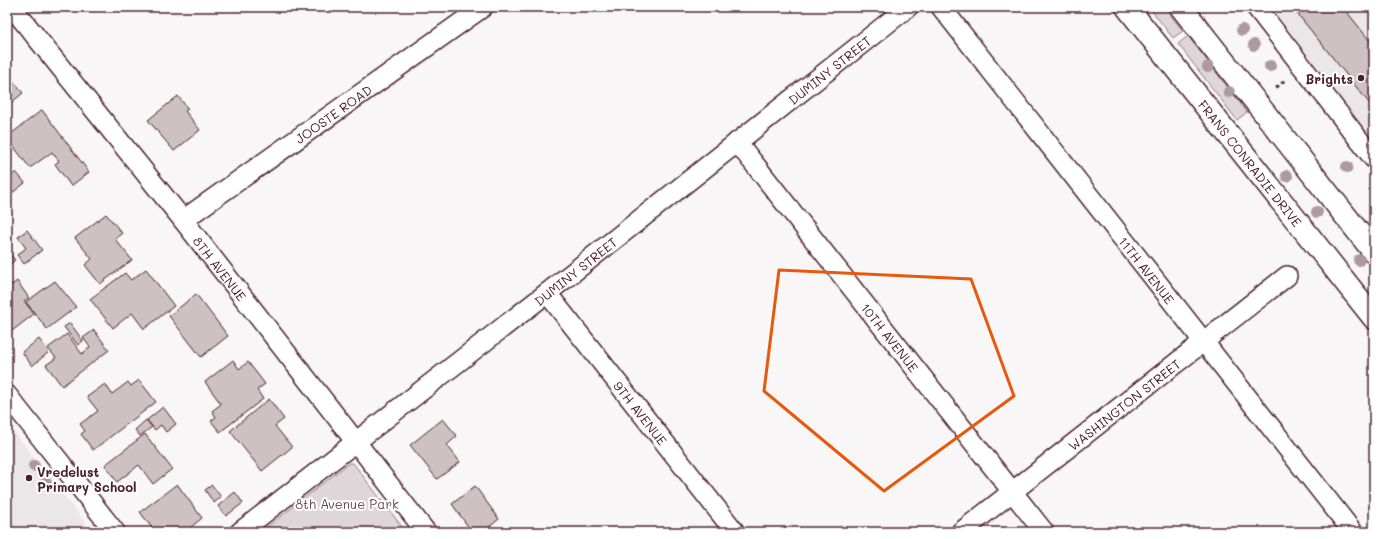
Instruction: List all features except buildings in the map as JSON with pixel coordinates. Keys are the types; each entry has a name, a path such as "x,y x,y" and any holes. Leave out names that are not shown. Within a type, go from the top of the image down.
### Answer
{"main road":[{"name":"FRANS CONRADIE DRIVE","path":"1127,7 1374,318"},
{"path":"1181,7 1374,252"}],"street":[{"name":"8TH AVENUE","path":"12,7 183,220 426,532"},
{"name":"JOOSTE ROAD","path":"183,220 483,7"},
{"name":"DUMINY STREET","path":"240,532 547,293 908,7"},
{"name":"11TH AVENUE","path":"941,7 1353,532"},
{"path":"1256,7 1374,159"},
{"name":"10TH AVENUE","path":"737,142 1044,532"},
{"name":"WASHINGTON STREET","path":"961,532 1287,276"},
{"name":"9TH AVENUE","path":"547,293 735,532"},
{"path":"7,395 115,532"}],"path":[{"path":"1276,88 1285,80"}],"highlighted area":[{"path":"779,270 971,279 1014,396 884,491 764,391"}],"shaded area":[{"path":"1265,7 1374,7 1374,147"},
{"name":"Vredelust Primary School","path":"7,423 93,532 7,532"}],"green space":[{"path":"1149,7 1164,7 1183,31 1173,38"},
{"path":"1188,36 1247,112 1237,120 1178,44"},
{"name":"8th Avenue Park","path":"349,463 353,463 406,532 271,532 267,527"}],"place":[{"name":"Brights","path":"1361,78"},
{"name":"Vredelust Primary School","path":"29,478"}]}
